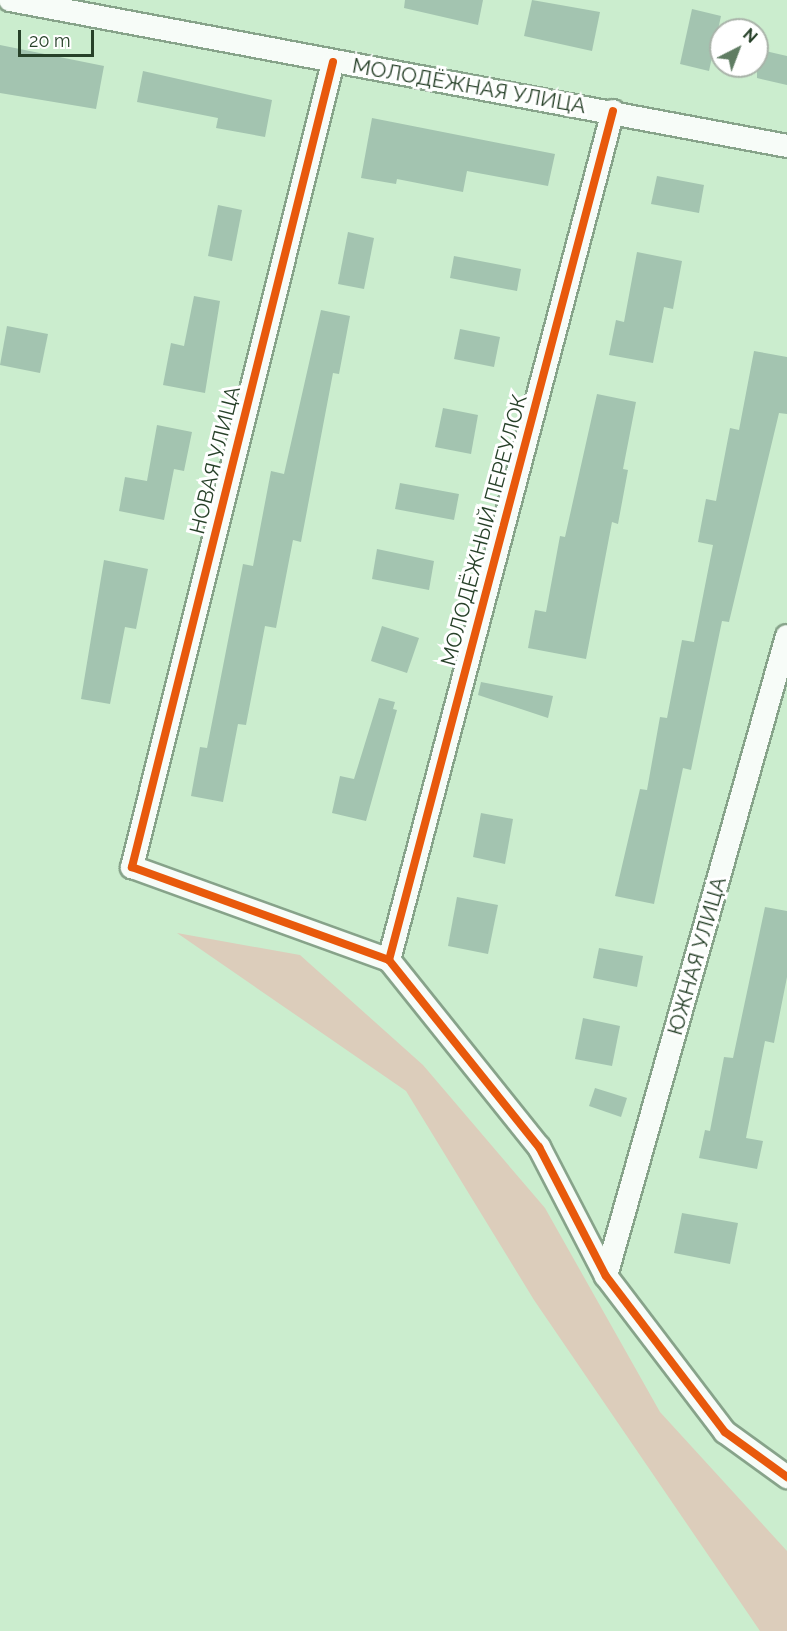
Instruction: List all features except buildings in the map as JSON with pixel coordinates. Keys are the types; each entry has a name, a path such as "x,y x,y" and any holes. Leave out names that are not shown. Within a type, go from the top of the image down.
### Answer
{"street":[{"name":"МОЛОДЁЖНАЯ УЛИЦА","path":"10,0 333,62 613,111 787,146"},
{"name":"НОВАЯ УЛИЦА","path":"333,62 132,867 389,960"},
{"name":"МОЛОДЁЖНЫЙ ПЕРЕУЛОК","path":"389,960 613,111"},
{"name":"ЮЖНАЯ УЛИЦА","path":"606,1276 787,636"},
{"path":"389,960 539,1147 606,1276 725,1432 787,1478"}],"shaded area":[{"path":"177,933 300,955 423,1065 545,1208 660,1412 787,1551 787,1631 760,1631 534,1300 406,1091"}],"cycle path":[{"path":"333,62 132,867 389,960 539,1147 606,1276 725,1432 787,1477"},
{"path":"389,960 613,111"}]}
